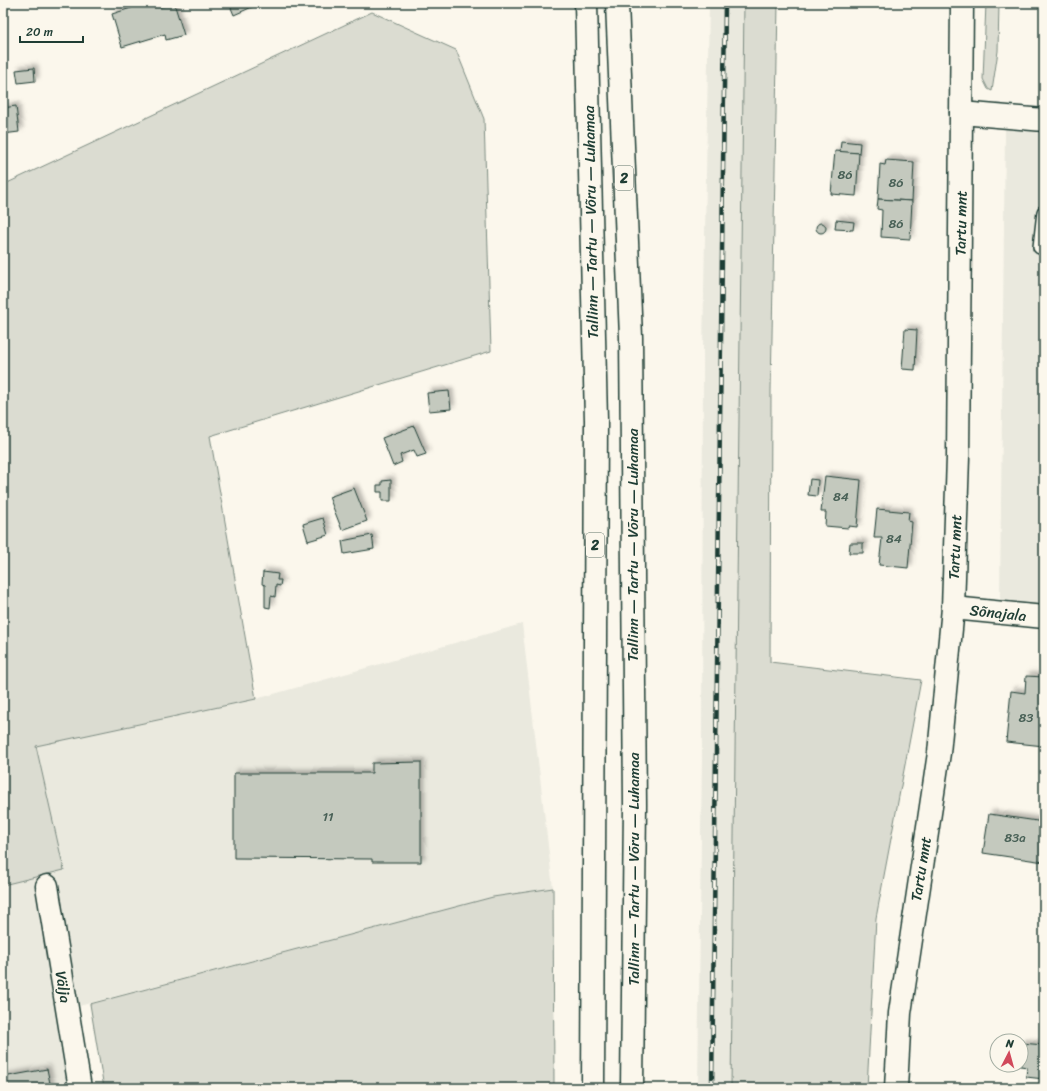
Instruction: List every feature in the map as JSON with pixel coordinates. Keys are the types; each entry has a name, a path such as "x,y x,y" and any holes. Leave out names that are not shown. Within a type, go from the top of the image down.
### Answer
{"main road":[{"name":"Tallinn — Tartu — Võru — Luhamaa","path":"586,3 596,420 593,1088"},
{"name":"Tartu mnt","path":"896,1088 900,1013 939,753 953,608 958,457 962,3"},
{"name":"Tallinn — Tartu — Võru — Luhamaa","path":"620,9 631,337 634,797 632,1088"},
{"path":"961,113 1044,120"},
{"name":"Sõnajala","path":"953,608 1044,617"},
{"name":"Välja","path":"47,886 80,1088"}],"lane":[{"path":"1040,247 1044,212"}],"shaded area":[{"path":"709,3 745,3 731,1088 698,1088 702,753 703,351"},
{"path":"744,3 778,3 771,391 770,662 921,680 876,918 867,1088 731,1088"},
{"path":"986,3 999,3 998,51 992,91 988,89 983,79"},
{"path":"372,12 456,50 484,119 491,351 210,436 256,699 36,746 64,870 3,885 3,185"},
{"path":"1005,129 1044,133 1044,606 1000,601"},
{"path":"522,624 553,888 493,897 60,1011 72,1088 3,1088 3,885 64,870 36,746 256,699"},
{"path":"553,888 554,1088 104,1088 90,1004 493,897"}],"building":[{"path":"147,3 158,3 160,7 174,3 184,35 166,40 165,34 122,47 112,14"},
{"path":"229,3 261,3 234,15"},
{"path":"34,68 35,81 18,83 16,70"},
{"path":"16,106 19,132 3,134 3,108"},
{"path":"841,141 860,143 859,153 840,152"},
{"path":"835,151 859,153 856,196 831,194"},
{"path":"886,160 914,162 912,201 878,199 880,164 885,165"},
{"path":"878,199 912,201 910,239 881,237 882,210 877,209"},
{"path":"836,220 854,222 853,230 835,229"},
{"path":"821,223 826,228 821,233 816,228"},
{"path":"905,329 917,330 915,370 902,369"},
{"path":"449,391 451,409 429,411 427,393"},
{"path":"414,426 426,454 417,457 414,450 400,455 402,462 393,466 382,438"},
{"path":"825,476 861,480 857,527 849,526 848,528 825,526 826,512 821,512"},
{"path":"810,479 818,480 817,496 808,495"},
{"path":"391,480 391,501 382,501 382,492 377,492 377,485 382,485 382,481"},
{"path":"354,488 367,521 342,530 329,497"},
{"path":"877,509 909,512 908,521 912,522 908,568 879,565 882,538 874,538"},
{"path":"323,518 328,535 308,541 303,524"},
{"path":"372,535 374,549 344,554 342,541"},
{"path":"850,543 863,543 863,553 849,553"},
{"path":"263,572 278,574 277,580 281,580 280,586 276,585 275,597 271,596 270,608 265,607 265,585 262,584"},
{"path":"1026,676 1044,677 1044,746 1006,742 1011,691 1025,693"},
{"path":"421,762 421,862 372,862 372,859 234,858 234,773 372,773 372,763"},
{"path":"989,814 1044,822 1044,862 983,853"},
{"path":"1029,1044 1044,1045 1044,1079 1026,1077 1026,1073 1029,1073"},
{"path":"47,1069 51,1088 3,1088 3,1077"}],"railway":[{"path":"712,1088 725,3"}]}
